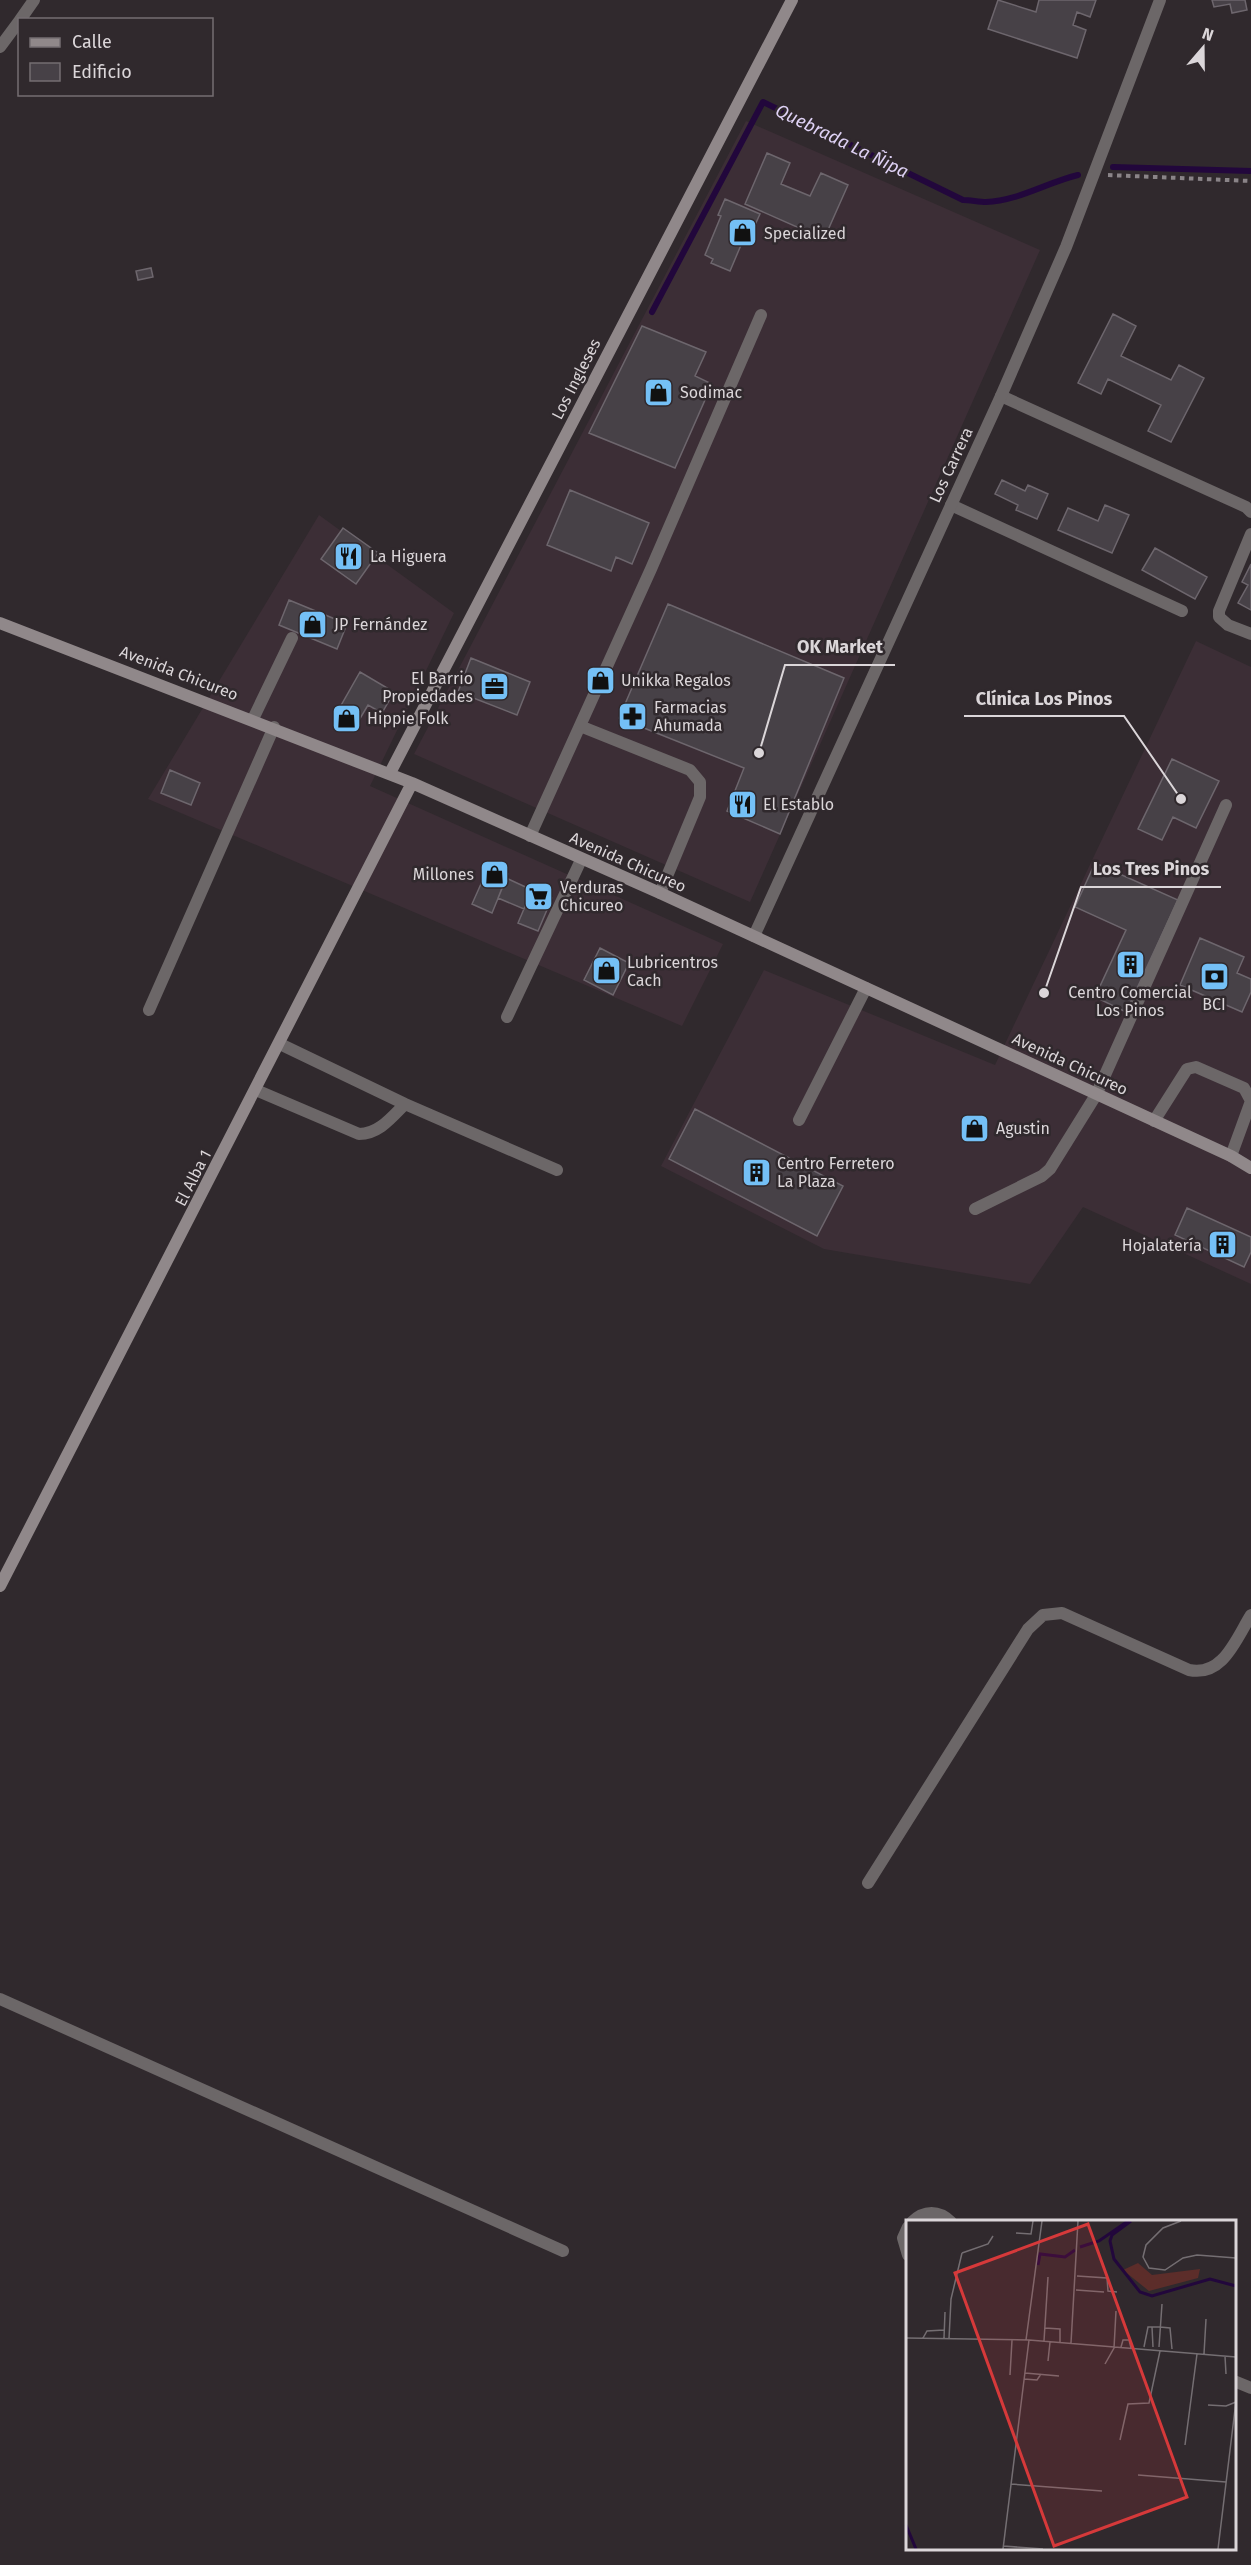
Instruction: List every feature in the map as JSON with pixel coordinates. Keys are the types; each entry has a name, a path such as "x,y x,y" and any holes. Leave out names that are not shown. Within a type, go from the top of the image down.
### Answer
{"street":[{"path":"21,18 34,0"},
{"name":"Los Ingleses","path":"390,773 792,0"},
{"name":"Los Carrera","path":"754,936 1001,396 1066,247 1160,0"},
{"path":"0,47 18,23"},
{"path":"530,836 761,315"},
{"path":"1001,396 1246,507 1251,512"},
{"path":"951,505 1182,611"},
{"path":"1251,534 1219,611 1219,617 1228,625 1251,634"},
{"name":"Avenida Chicureo","path":"0,623 390,773 754,936 1232,1156 1251,1168"},
{"path":"253,719 292,638"},
{"path":"580,726 690,770 700,782 700,797 660,893"},
{"path":"149,1011 274,728"},
{"name":"El Alba 1","path":"0,1586 412,783"},
{"path":"975,1209 1042,1176 1050,1169 1096,1095 1226,805"},
{"path":"507,1017 581,860"},
{"path":"799,1120 866,988"},
{"path":"280,1044 405,1104 557,1170"},
{"path":"1154,1121 1187,1069 1196,1067 1244,1088 1251,1101 1232,1156"},
{"path":"256,1090 359,1134 373,1132 380,1128 405,1104"},
{"name":"Avenida Chicureo","path":"1232,1156 1251,1159"},
{"path":"868,1883 1028,1629 1044,1615 1062,1613 1197,1672 1219,1664 1251,1615"},
{"path":"0,1999 563,2251"},
{"path":"915,2220 921,2215 934,2212 949,2220"},
{"path":"906,2231 903,2238 906,2248"},
{"path":"1236,2382 1251,2388"}],"path":[{"path":"1094,174 1251,181"}],"shaded area":[{"path":"746,121 1040,250 750,902 414,754"},
{"path":"319,515 454,613 370,786 723,944 682,1026 148,799"},
{"path":"1196,641 1251,667 1251,1284 1083,1207 1030,1284 824,1249 661,1166 764,970 995,1065"}],"building":[{"path":"998,0 1036,12 1039,0 1096,0 1090,17 1077,12 1073,25 1086,30 1077,58 988,29"},
{"path":"1212,0 1245,0 1247,10 1232,13 1230,4 1214,7"},
{"path":"767,153 790,163 781,184 810,196 821,173 848,185 824,239 745,204"},
{"path":"725,199 760,214 750,236 744,238 730,271 711,263 713,259 705,255 721,216 718,215"},
{"path":"151,268 153,277 138,280 136,271"},
{"path":"1113,314 1136,326 1121,356 1171,380 1179,365 1204,378 1171,442 1148,431 1161,405 1108,379 1101,394 1078,383"},
{"path":"642,326 706,352 695,376 712,384 675,468 589,433"},
{"path":"1002,480 1025,491 1028,485 1048,494 1037,519 1016,510 1018,505 995,494"},
{"path":"570,490 649,523 632,564 616,557 611,571 547,545"},
{"path":"1105,505 1129,515 1112,553 1058,530 1068,508 1098,521"},
{"name":"La Higuera","path":"343,528 378,553 356,584 321,559"},
{"path":"1155,548 1207,577 1195,599 1142,570"},
{"path":"1251,564 1251,610 1238,603 1248,585 1242,582"},
{"name":"JP Fernández","path":"289,600 347,624 337,649 279,625"},
{"path":"668,604 844,678 780,834 727,811 744,768 619,718"},
{"name":"El Barrio Propiedades","path":"471,658 530,682 517,715 458,692"},
{"path":"360,672 394,692 382,713 368,705 355,727 335,716"},
{"path":"1172,759 1219,781 1196,828 1173,817 1162,840 1138,829"},
{"path":"170,770 200,783 191,805 161,793"},
{"name":"Centro Comercial Los Pinos","path":"1095,863 1178,900 1126,1012 1095,997 1126,930 1075,907"},
{"path":"489,866 508,874 492,913 472,904"},
{"path":"506,878 532,890 524,909 498,898"},
{"path":"532,890 552,898 538,931 518,923"},
{"name":"BCI","path":"1200,938 1244,957 1237,973 1251,979 1251,992 1242,1012 1180,985"},
{"name":"Lubricentros Cach","path":"600,948 629,963 613,995 584,980"},
{"name":"Centro Ferretero La Plaza","path":"695,1109 843,1186 817,1236 669,1159"},
{"name":"Hojalatería","path":"1187,1208 1251,1237 1251,1252 1244,1267 1175,1235"}],"waterway":[{"name":"Quebrada La Ñipa","path":"652,312 763,102 963,200 998,201 1078,175"},
{"name":"Quebrada La Ñipa","path":"1113,167 1251,171"}],"place":[{"name":"Specialized","path":"743,233"},
{"name":"Sodimac","path":"659,392"},
{"name":"La Higuera","path":"349,556"},
{"name":"JP Fernández","path":"313,624"},
{"name":"Unikka Regalos","path":"600,680"},
{"name":"El Barrio Propiedades","path":"494,687"},
{"name":"Farmacias Ahumada","path":"633,716"},
{"name":"Hippie Folk","path":"346,718"},
{"name":"OK Market","path":"759,753"},
{"name":"Clínica Los Pinos","path":"1181,799"},
{"name":"El Establo","path":"742,804"},
{"name":"Millones","path":"495,874"},
{"name":"Verduras Chicureo","path":"539,896"},
{"name":"Centro Comercial Los Pinos","path":"1130,964"},
{"name":"Lubricentros Cach","path":"606,971"},
{"name":"BCI","path":"1214,976"},
{"name":"Los Tres Pinos","path":"1044,993"},
{"name":"Agustin","path":"975,1128"},
{"name":"Centro Ferretero La Plaza","path":"756,1172"},
{"name":"Hojalatería","path":"1223,1245"}]}
